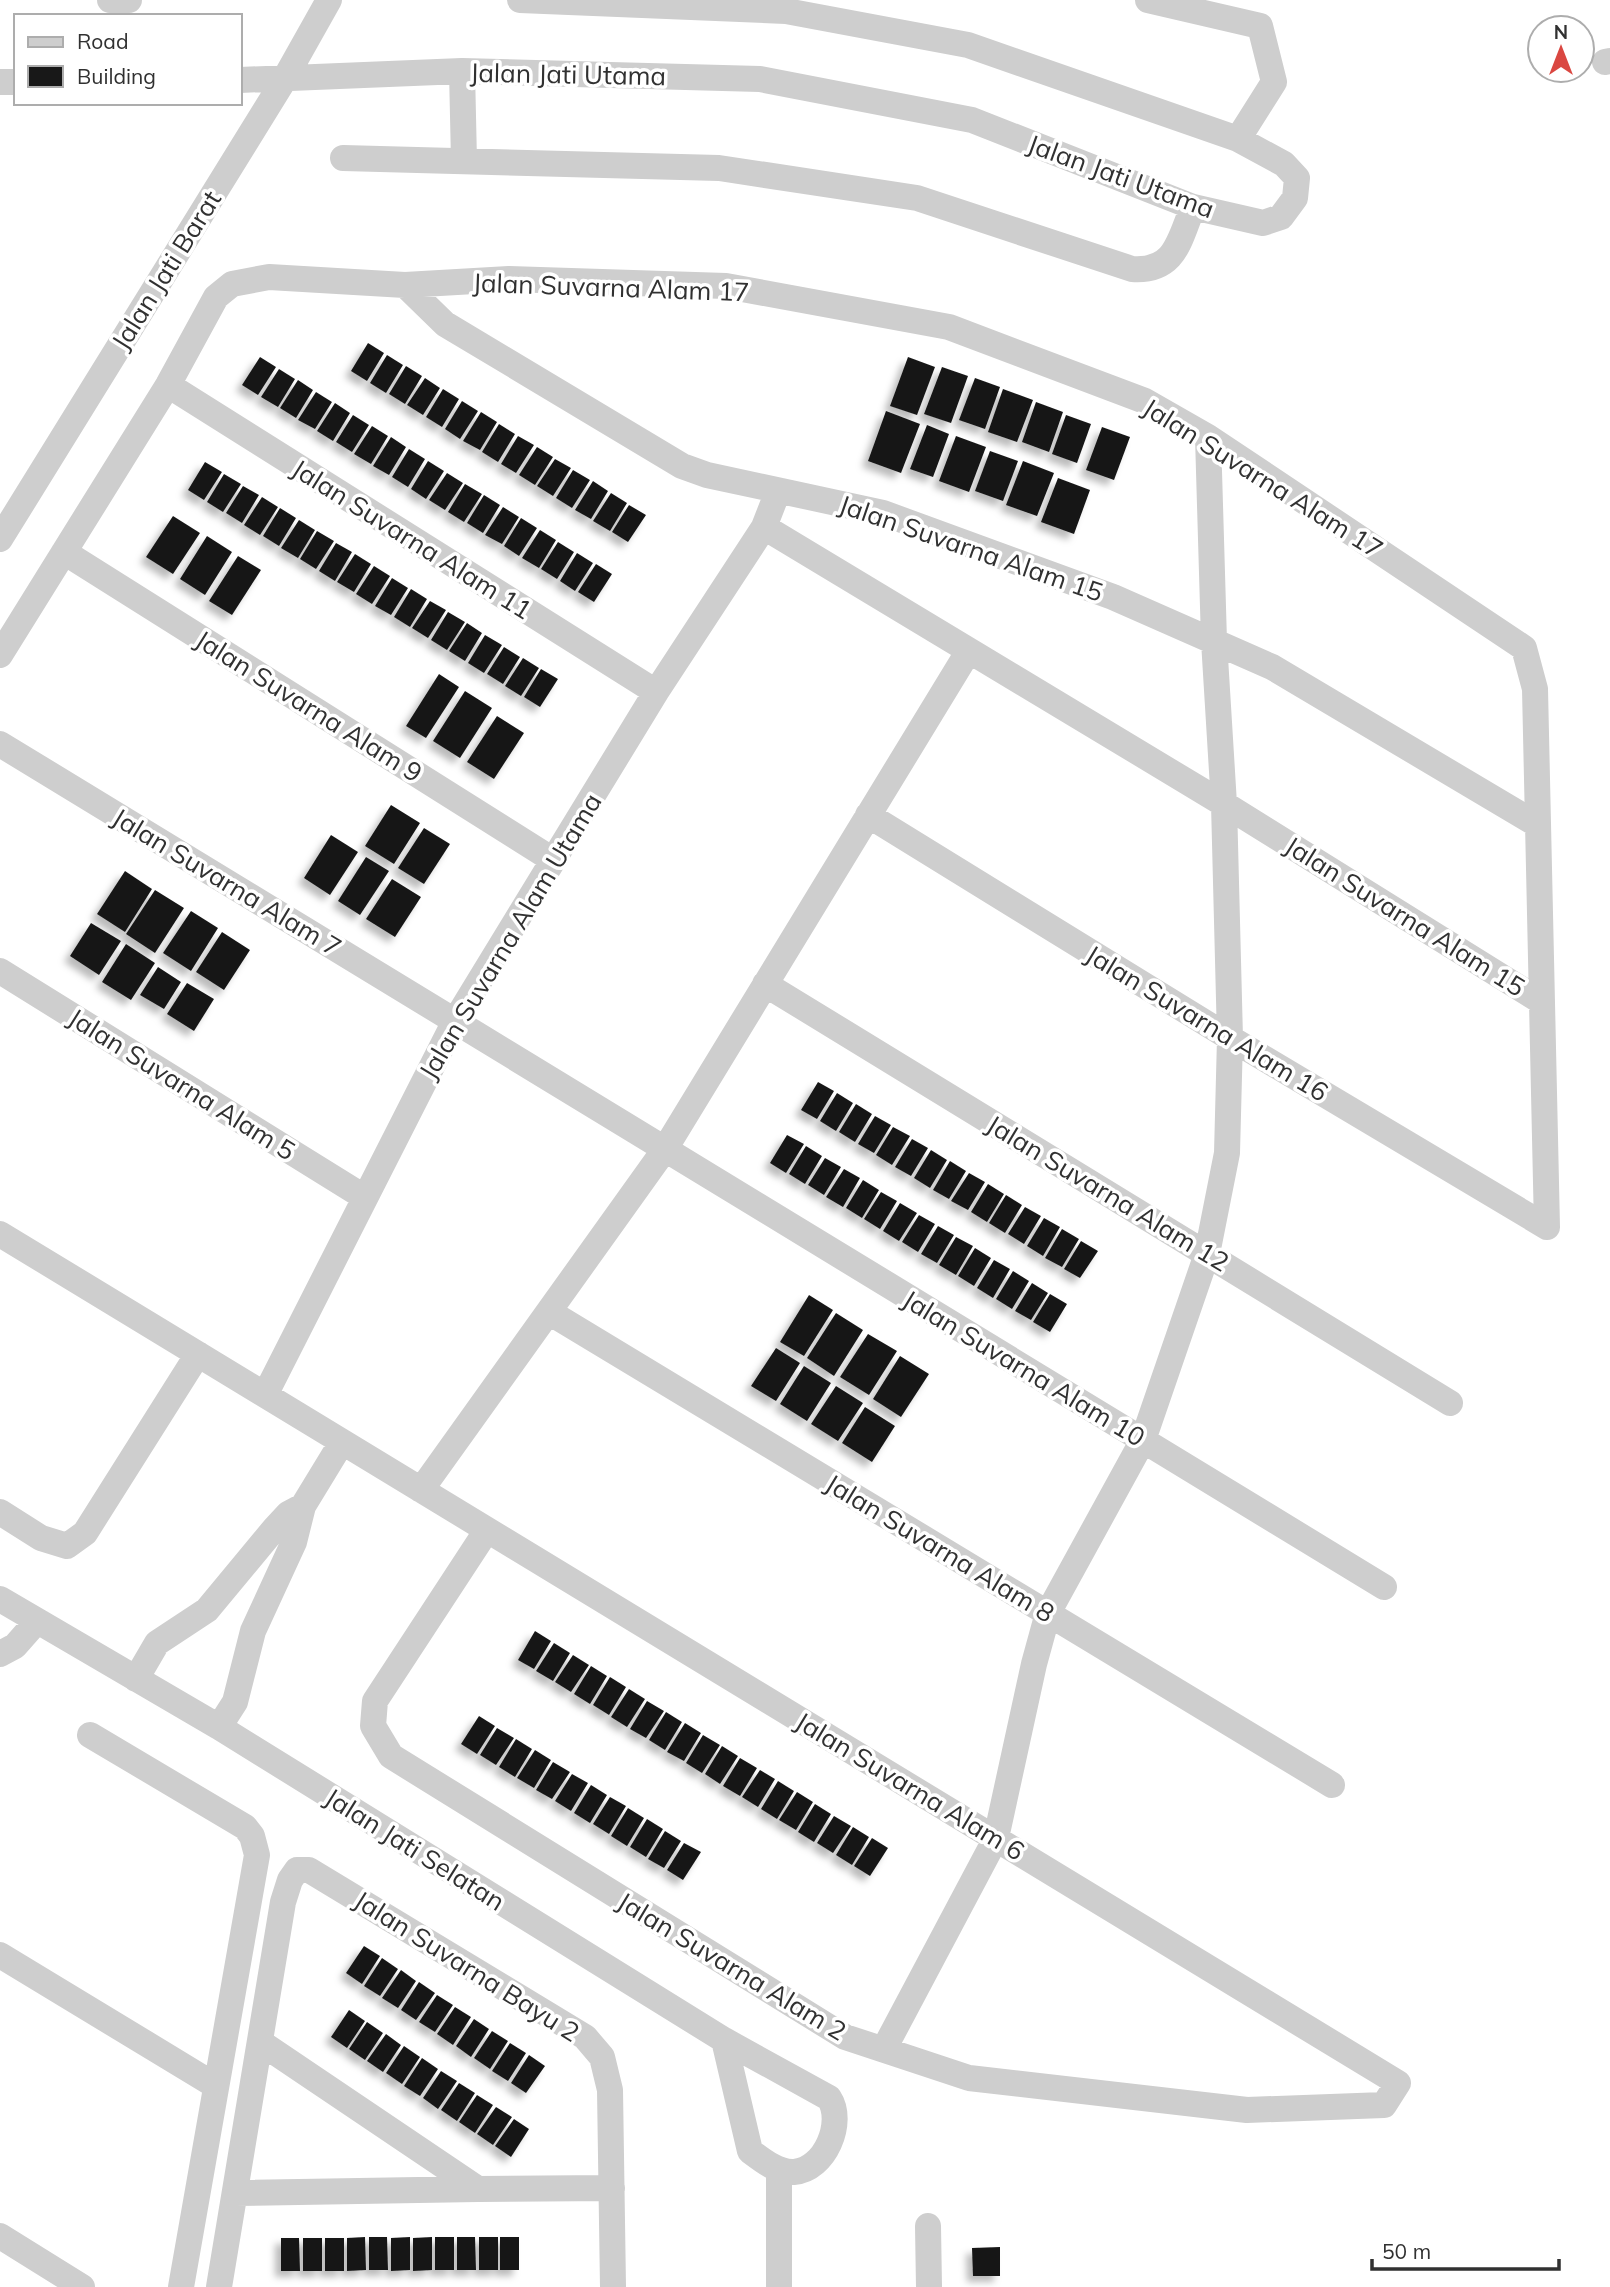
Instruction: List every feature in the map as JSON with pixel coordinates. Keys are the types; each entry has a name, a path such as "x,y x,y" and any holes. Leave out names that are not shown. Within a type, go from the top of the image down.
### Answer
{"street":[{"path":"110,0 129,0"},
{"name":"Jalan Jati Barat","path":"0,539 284,80 329,0"},
{"name":"Jalan Jati Utama","path":"242,80 462,71 773,81 972,120 1193,206 1263,223 1280,216 1296,198 1297,178 1284,164 1238,139 968,46 786,11 667,3 520,0"},
{"path":"1148,0 1260,26 1274,82 1238,139"},
{"path":"462,71 464,161"},
{"path":"343,158 719,168 904,196 1132,269 1148,270 1163,264 1174,253 1193,206"},
{"name":"Jalan Suvarna Alam 17","path":"0,655 168,386 216,297 232,284 269,277 405,285 509,279 726,286 949,327 1145,401 1208,437 1524,648 1535,689 1538,825"},
{"name":"Jalan Suvarna Alam 15","path":"405,285 445,324 682,466 707,475 883,513 1113,597 1272,667 1538,825"},
{"name":"Jalan Suvarna Alam 11","path":"168,386 656,692"},
{"path":"884,2049 996,1838 1034,1664 1048,1614 1143,1440 1207,1254 1227,1153 1230,1038 1224,804 1214,641 1208,437"},
{"name":"Jalan Suvarna Alam Utama","path":"265,1395 455,1021 656,692 764,527 778,491"},
{"name":"Jalan Suvarna Alam 15","path":"764,527 1224,804 1542,1002"},
{"name":"Jalan Suvarna Alam 9","path":"64,552 553,860"},
{"path":"421,1490 665,1149 968,652"},
{"name":"Jalan Suvarna Alam 7","path":"0,744 665,1149"},
{"name":"Jalan Suvarna Alam 16","path":"868,815 1230,1038 1547,1227 1542,1002"},
{"path":"1538,825 1542,1002"},
{"name":"Jalan Suvarna Alam 5","path":"0,971 364,1198"},
{"name":"Jalan Suvarna Alam 12","path":"765,984 1450,1403"},
{"name":"Jalan Suvarna Alam 10","path":"665,1149 1384,1587"},
{"name":"Jalan Suvarna Alam 6","path":"0,1234 1398,2083"},
{"name":"Jalan Suvarna Alam 8","path":"549,1312 1332,1785"},
{"path":"0,1512 41,1538 66,1546 85,1533 198,1354"},
{"path":"219,1727 235,1702 253,1631 294,1542 303,1506 342,1442"},
{"path":"136,1679 157,1643 207,1610 275,1528 288,1514 303,1506"},
{"name":"Jalan Suvarna Alam 2","path":"487,1530 375,1701 373,1726 391,1756 845,2037 969,2078 1247,2109 1384,2105 1398,2083"},
{"name":"Jalan Jati Selatan","path":"0,1599 219,1727 724,2040 829,2098 836,2108 834,2130 813,2166 795,2172 779,2170"},
{"path":"0,1654 15,1646 37,1621"},
{"path":"90,1735 245,1827 256,1846 257,1856 181,2287"},
{"name":"Jalan Suvarna Bayu 2","path":"260,2042 283,1902 290,1880 297,1870 309,1870 585,2037 603,2057 610,2090 613,2287"},
{"path":"0,1955 216,2086"},
{"path":"724,2040 750,2151 779,2170 779,2287"},
{"path":"219,2287 260,2042 478,2189"},
{"path":"235,2193 612,2188"},
{"path":"928,2226 929,2287"},
{"path":"0,2236 82,2287"}],"building":[{"path":"368,343 384,353 367,381 351,371"},
{"path":"387,355 403,365 386,393 370,383"},
{"path":"260,357 276,367 258,395 242,385"},
{"path":"908,357 935,367 917,415 890,406"},
{"path":"406,366 422,376 405,404 389,394"},
{"path":"942,367 968,376 951,423 924,414"},
{"path":"279,369 295,379 278,407 261,397"},
{"path":"425,378 440,388 423,415 407,405"},
{"path":"975,378 1000,387 985,429 959,420"},
{"path":"298,380 313,390 296,418 280,408"},
{"path":"443,389 459,399 442,427 426,417"},
{"path":"1003,389 1033,400 1017,442 988,432"},
{"path":"316,392 332,402 315,429 298,420"},
{"path":"462,401 478,411 460,439 445,429"},
{"path":"1036,402 1063,412 1049,452 1022,442"},
{"path":"335,403 350,413 333,441 317,431"},
{"path":"886,411 920,424 901,473 868,461"},
{"path":"481,412 497,422 480,450 463,441"},
{"path":"353,415 369,425 352,452 336,442"},
{"path":"1066,415 1091,424 1077,463 1052,454"},
{"path":"499,424 515,434 498,462 482,452"},
{"path":"927,425 949,434 933,477 910,469"},
{"path":"372,426 388,436 371,464 354,454"},
{"path":"1102,427 1130,437 1114,480 1086,470"},
{"path":"518,436 534,445 516,473 501,464"},
{"path":"956,436 986,447 969,492 939,481"},
{"path":"391,437 406,447 389,475 373,466"},
{"path":"537,447 553,457 535,485 519,475"},
{"path":"409,449 425,459 408,487 392,477"},
{"path":"990,451 1018,461 1003,501 975,491"},
{"path":"555,459 571,468 553,496 537,486"},
{"path":"428,461 444,471 426,499 411,489"},
{"path":"1023,461 1054,473 1037,516 1006,505"},
{"path":"205,462 222,472 204,500 188,490"},
{"path":"573,470 590,480 572,508 556,498"},
{"path":"447,473 463,483 445,510 429,500"},
{"path":"224,474 241,484 223,512 207,502"},
{"path":"1058,478 1090,490 1074,534 1041,522"},
{"path":"593,481 608,491 591,519 575,510"},
{"path":"465,484 482,494 464,522 448,512"},
{"path":"243,486 259,495 242,523 226,513"},
{"path":"611,493 627,503 610,531 593,521"},
{"path":"484,495 500,505 483,533 467,523"},
{"path":"262,497 278,507 260,535 244,525"},
{"path":"629,505 646,515 628,542 612,532"},
{"path":"503,507 519,517 502,544 485,535"},
{"path":"280,508 296,518 279,546 263,536"},
{"path":"173,516 200,533 173,574 146,557"},
{"path":"521,518 537,528 519,556 504,546"},
{"path":"299,520 315,530 298,558 281,548"},
{"path":"540,530 556,540 539,568 522,558"},
{"path":"317,531 334,541 316,569 300,559"},
{"path":"207,536 232,552 205,595 180,579"},
{"path":"558,542 574,552 557,579 541,569"},
{"path":"336,543 352,552 335,581 319,571"},
{"path":"577,553 593,563 575,591 560,581"},
{"path":"355,554 371,564 354,592 337,582"},
{"path":"238,556 261,570 232,615 209,601"},
{"path":"596,564 612,574 594,602 578,592"},
{"path":"374,566 390,576 372,604 356,594"},
{"path":"392,578 408,588 391,615 375,606"},
{"path":"411,589 427,599 410,627 394,617"},
{"path":"430,601 446,610 428,638 412,628"},
{"path":"448,612 465,622 447,650 431,640"},
{"path":"467,623 482,633 465,661 449,651"},
{"path":"485,635 502,645 484,673 468,663"},
{"path":"504,647 520,657 503,684 487,674"},
{"path":"523,658 539,668 521,696 505,686"},
{"path":"541,669 558,679 540,707 524,697"},
{"path":"439,674 459,687 426,738 406,726"},
{"path":"465,691 492,708 460,758 433,741"},
{"path":"497,716 524,733 494,779 467,762"},
{"path":"391,805 420,823 394,864 365,846"},
{"path":"424,828 450,844 424,884 398,868"},
{"path":"331,835 358,852 330,895 304,878"},
{"path":"366,857 389,871 360,915 338,901"},
{"path":"125,871 152,889 125,932 97,914"},
{"path":"392,879 421,897 395,937 366,919"},
{"path":"155,890 184,908 155,953 126,934"},
{"path":"191,911 218,928 191,971 163,953"},
{"path":"91,923 121,941 99,975 70,956"},
{"path":"222,932 250,950 224,990 196,972"},
{"path":"126,944 155,963 131,1000 102,982"},
{"path":"158,967 181,982 164,1009 140,995"},
{"path":"187,983 214,999 194,1031 167,1014"},
{"path":"818,1082 834,1091 817,1119 801,1110"},
{"path":"837,1093 853,1103 836,1131 820,1121"},
{"path":"856,1104 872,1114 855,1142 839,1132"},
{"path":"875,1116 891,1125 874,1153 858,1144"},
{"path":"893,1127 910,1136 892,1165 876,1155"},
{"path":"787,1135 804,1144 786,1173 770,1163"},
{"path":"912,1139 928,1148 911,1176 895,1167"},
{"path":"806,1146 822,1156 805,1184 789,1174"},
{"path":"931,1150 947,1160 930,1188 914,1178"},
{"path":"825,1158 841,1167 824,1195 808,1185"},
{"path":"950,1161 966,1171 949,1199 933,1190"},
{"path":"844,1169 860,1178 843,1207 826,1197"},
{"path":"969,1173 985,1182 968,1210 951,1201"},
{"path":"863,1180 879,1190 862,1218 846,1208"},
{"path":"988,1184 1004,1194 987,1222 971,1212"},
{"path":"881,1192 897,1201 880,1229 864,1219"},
{"path":"1006,1195 1022,1205 1005,1233 989,1223"},
{"path":"900,1203 917,1213 899,1241 883,1231"},
{"path":"1025,1207 1041,1216 1024,1244 1008,1234"},
{"path":"919,1215 935,1224 918,1252 902,1242"},
{"path":"1044,1218 1060,1227 1043,1256 1027,1246"},
{"path":"938,1226 954,1235 937,1263 921,1254"},
{"path":"1062,1229 1079,1239 1062,1267 1045,1258"},
{"path":"956,1237 973,1246 956,1275 939,1265"},
{"path":"1081,1241 1098,1251 1080,1278 1064,1269"},
{"path":"975,1248 991,1258 974,1286 958,1276"},
{"path":"994,1260 1010,1269 993,1298 977,1288"},
{"path":"1013,1271 1029,1281 1012,1309 996,1299"},
{"path":"1032,1283 1048,1293 1031,1320 1015,1311"},
{"path":"1050,1294 1067,1304 1050,1332 1033,1322"},
{"path":"809,1295 833,1310 804,1356 780,1342"},
{"path":"836,1313 863,1330 834,1376 807,1358"},
{"path":"868,1334 897,1351 869,1395 840,1377"},
{"path":"776,1348 800,1363 776,1401 751,1386"},
{"path":"900,1356 929,1374 901,1417 873,1399"},
{"path":"804,1366 831,1383 807,1421 780,1404"},
{"path":"836,1386 863,1403 838,1441 811,1424"},
{"path":"865,1407 895,1426 872,1462 842,1443"},
{"path":"535,1631 551,1641 534,1669 518,1660"},
{"path":"554,1643 570,1653 553,1681 536,1671"},
{"path":"573,1655 589,1665 571,1692 555,1682"},
{"path":"591,1666 607,1676 590,1704 574,1694"},
{"path":"610,1677 626,1687 609,1715 593,1705"},
{"path":"629,1689 645,1699 627,1727 611,1717"},
{"path":"647,1701 664,1711 646,1738 630,1729"},
{"path":"666,1712 682,1722 665,1750 649,1740"},
{"path":"479,1716 495,1726 477,1754 461,1744"},
{"path":"685,1723 701,1733 684,1761 667,1752"},
{"path":"497,1728 514,1738 496,1765 480,1755"},
{"path":"703,1735 720,1745 702,1773 686,1763"},
{"path":"516,1739 532,1749 515,1777 499,1767"},
{"path":"722,1746 738,1756 720,1784 705,1774"},
{"path":"535,1750 551,1760 534,1788 517,1778"},
{"path":"740,1758 757,1768 740,1796 723,1786"},
{"path":"553,1762 570,1772 552,1799 536,1790"},
{"path":"760,1770 775,1779 758,1807 742,1797"},
{"path":"572,1774 588,1783 571,1811 555,1801"},
{"path":"778,1781 794,1791 777,1819 761,1809"},
{"path":"591,1785 607,1795 590,1823 574,1813"},
{"path":"797,1792 813,1802 796,1830 779,1820"},
{"path":"610,1797 626,1806 609,1834 593,1824"},
{"path":"815,1804 831,1814 814,1842 798,1832"},
{"path":"628,1808 644,1818 627,1846 611,1836"},
{"path":"834,1816 851,1826 833,1853 817,1843"},
{"path":"647,1819 663,1829 646,1857 630,1847"},
{"path":"853,1827 869,1837 852,1865 836,1855"},
{"path":"665,1831 681,1841 664,1868 648,1859"},
{"path":"872,1838 888,1848 870,1876 854,1866"},
{"path":"684,1843 701,1852 683,1880 667,1870"},
{"path":"364,1946 380,1956 362,1984 346,1973"},
{"path":"382,1958 398,1969 380,1996 364,1986"},
{"path":"401,1970 416,1981 398,2008 382,1998"},
{"path":"419,1982 435,1993 416,2020 401,2010"},
{"path":"437,1995 453,2005 435,2032 419,2022"},
{"path":"455,2007 471,2017 453,2045 437,2034"},
{"path":"349,2010 365,2021 347,2048 331,2037"},
{"path":"474,2019 489,2029 471,2057 456,2046"},
{"path":"367,2022 383,2033 365,2060 349,2049"},
{"path":"492,2031 508,2041 490,2069 474,2058"},
{"path":"386,2034 401,2045 383,2072 367,2061"},
{"path":"510,2043 526,2053 508,2081 492,2071"},
{"path":"404,2046 420,2057 402,2084 386,2073"},
{"path":"529,2055 545,2066 526,2093 511,2083"},
{"path":"422,2058 438,2069 420,2096 404,2086"},
{"path":"441,2071 457,2081 438,2109 423,2098"},
{"path":"459,2083 475,2093 457,2121 441,2110"},
{"path":"477,2095 493,2105 475,2133 459,2122"},
{"path":"496,2107 512,2117 493,2145 477,2134"},
{"path":"514,2119 529,2129 511,2157 495,2146"},
{"path":"365,2237 366,2270 347,2271 347,2238"},
{"path":"369,2237 387,2237 388,2270 369,2270"},
{"path":"410,2237 410,2270 391,2271 391,2238"},
{"path":"432,2237 432,2270 413,2271 413,2238"},
{"path":"435,2237 454,2237 454,2270 435,2270"},
{"path":"457,2237 475,2237 476,2270 457,2270"},
{"path":"479,2237 498,2237 498,2270 479,2270"},
{"path":"500,2237 519,2237 519,2270 500,2270"},
{"path":"281,2238 299,2238 300,2271 281,2271"},
{"path":"303,2238 322,2238 322,2271 303,2271"},
{"path":"325,2238 344,2238 344,2271 325,2271"},
{"path":"1000,2247 1000,2276 973,2276 972,2248"}]}
